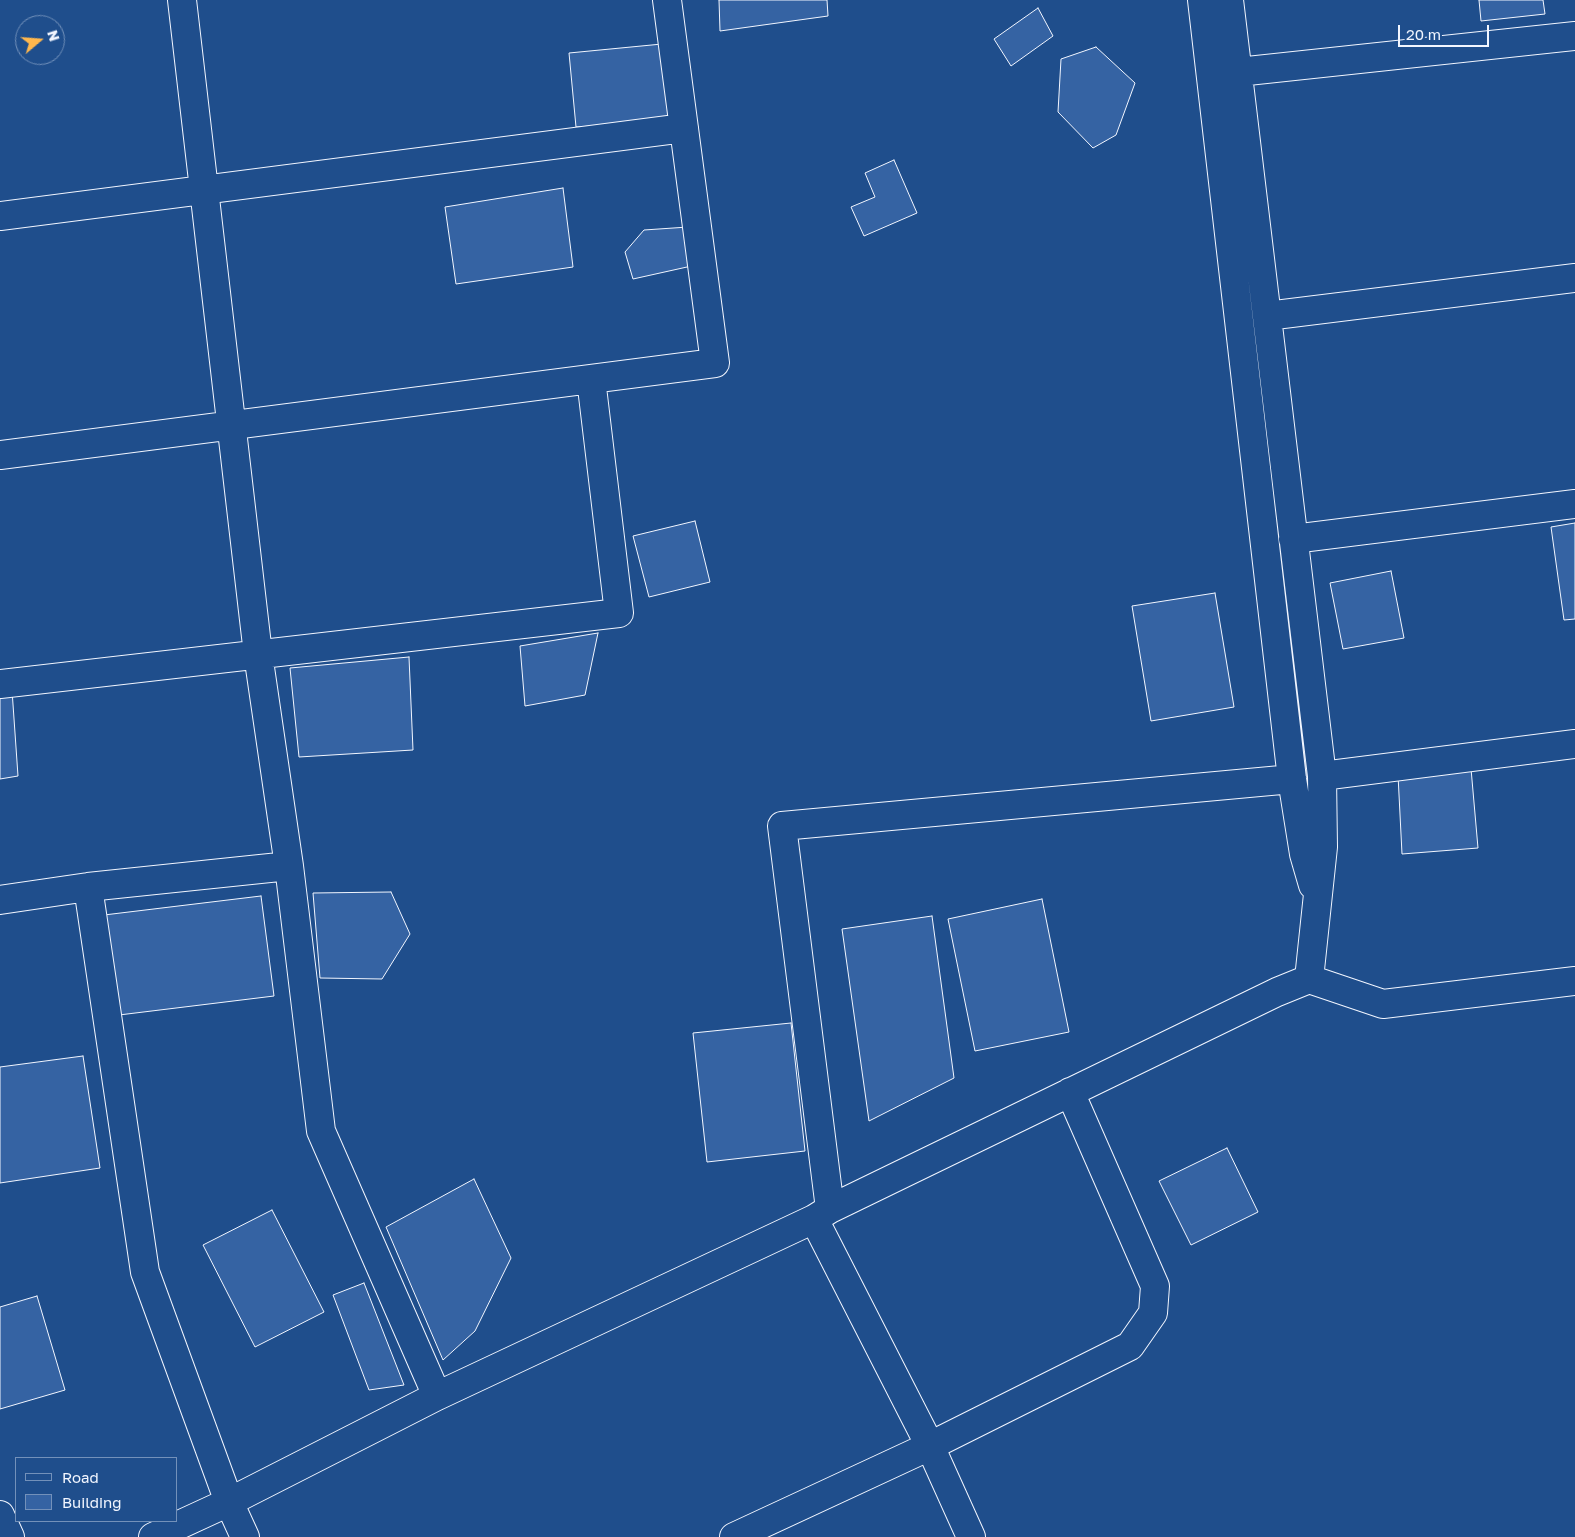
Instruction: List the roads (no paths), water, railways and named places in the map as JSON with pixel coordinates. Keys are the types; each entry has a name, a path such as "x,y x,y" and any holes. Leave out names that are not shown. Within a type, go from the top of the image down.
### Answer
{"street":[{"path":"182,0 258,654 289,866 321,1131 437,1396"},
{"path":"0,455 715,363 667,0"},
{"path":"1202,0 1292,779 1304,854 1317,898"},
{"path":"1229,0 1322,776 1323,847 1308,979"},
{"path":"1238,72 1575,36"},
{"path":"0,216 684,128"},
{"path":"1267,316 1575,278"},
{"path":"0,684 619,613 591,379"},
{"path":"1293,539 1575,504"},
{"path":"1322,776 1575,744"},
{"path":"971,1537 822,1214 782,826 1292,779"},
{"path":"0,900 88,887 289,866"},
{"path":"88,887 145,1272 229,1502 245,1537"},
{"path":"153,1537 229,1502 437,1396 822,1214 1070,1092 1277,992 1308,979 1383,1004 1575,981"},
{"path":"734,1537 930,1446 1130,1346 1153,1313 1155,1286 1070,1092"},
{"path":"0,1515 10,1537"}]}
